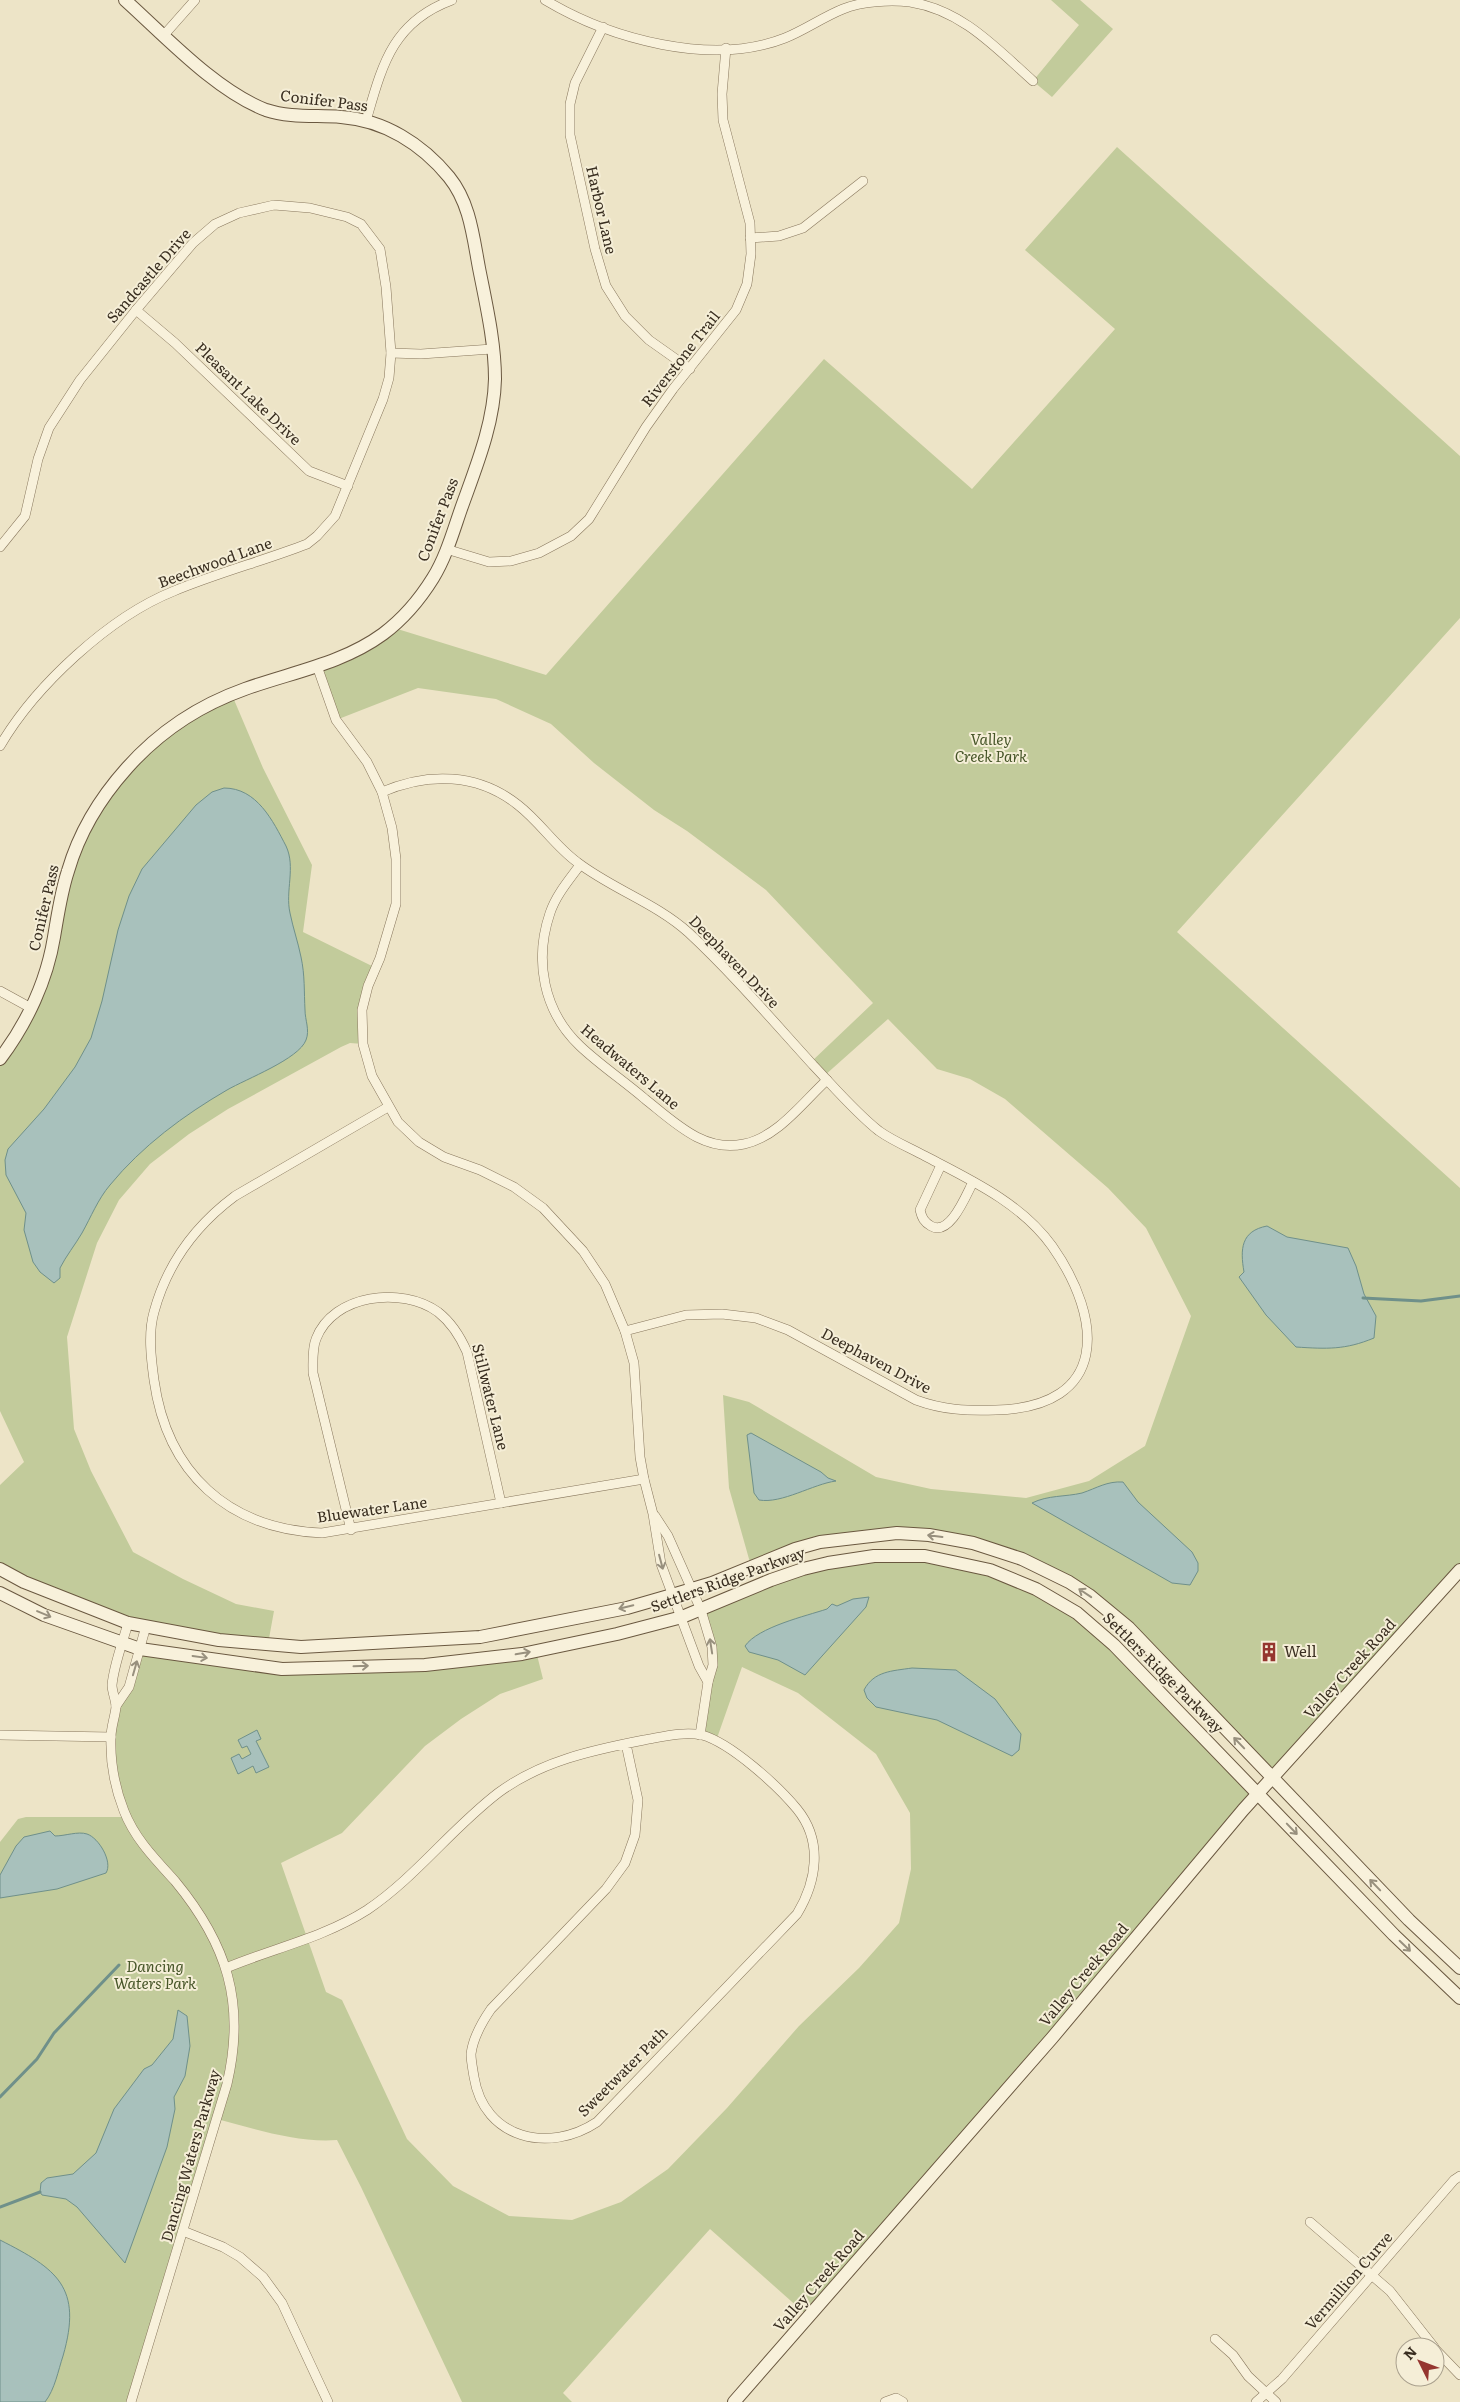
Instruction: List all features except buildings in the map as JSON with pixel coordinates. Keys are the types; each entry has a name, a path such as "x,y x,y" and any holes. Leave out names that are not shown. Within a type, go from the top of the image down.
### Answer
{"street":[{"name":"Conifer Pass","path":"0,1059 31,1008 49,960 62,892 77,846 95,812 127,768 166,732 210,704 243,690 317,666 365,646 395,624 426,589 446,549 488,431 495,382 492,349 469,212 451,179 431,158 405,138 380,124 343,116 303,116 269,110 242,98 214,79 125,0"},
{"path":"164,35 195,0"},
{"path":"366,121 388,53 409,26 438,5 452,0"},
{"path":"545,0 566,13 603,27 670,46 700,50 749,47 785,38 845,8 874,2 910,2 956,17 976,29 1033,80"},
{"name":"Harbor Lane","path":"603,27 575,83 570,104 570,135 596,248 606,286 625,316 649,340 690,369"},
{"name":"Riverstone Trail","path":"446,549 489,562 511,560 539,553 571,536 589,519 646,427 736,310 747,284 751,254 750,223 723,120 722,94 726,48"},
{"path":"750,238 779,236 803,228 863,181"},
{"name":"Sandcastle Drive","path":"0,546 25,516 38,459 49,428 80,380 136,310 193,243 215,224 239,213 274,205 310,208 347,217 361,224 380,249 386,287 391,353 389,378 383,399 348,486"},
{"name":"Pleasant Lake Drive","path":"136,310 175,343 309,472 348,486"},
{"path":"391,353 421,354 492,349"},
{"name":"Beechwood Lane","path":"0,746 34,699 70,661 100,637 122,621 172,591 307,544 335,516 348,486"},
{"path":"317,666 336,720 367,762 382,792 392,828 396,859 396,904 380,958 368,986 362,1010 363,1044 370,1068 388,1106 398,1122 418,1142 444,1157 480,1170 514,1187 543,1208 593,1265 615,1304 634,1363 644,1479 654,1514 661,1564 672,1596 708,1682"},
{"name":"Deephaven Drive","path":"382,792 405,782 431,778 461,779 495,790 520,806 563,852 580,865 628,892 681,926 827,1080 880,1132 973,1182 1011,1205 1044,1236 1061,1260 1085,1313 1089,1340 1082,1367 1066,1389 1056,1398 1044,1404 1011,1410 964,1411 936,1407 916,1400 788,1330 756,1318 722,1314 686,1315 625,1331"},
{"name":"Headwaters Lane","path":"580,865 564,887 550,912 542,946 542,968 546,994 561,1023 579,1045 689,1134 715,1144 743,1145 767,1136 827,1080"},
{"path":"0,992 31,1008"},
{"name":"Bluewater Lane","path":"388,1106 235,1196 212,1213 189,1240 168,1275 153,1313 150,1354 164,1424 190,1472 209,1492 228,1507 260,1523 303,1532 322,1533 351,1530 644,1479"},
{"path":"941,1165 920,1210 922,1218 929,1226 940,1228 951,1222 973,1182"},
{"name":"Stillwater Lane","path":"351,1530 313,1373 313,1354 316,1339 328,1320 338,1310 359,1300 404,1299 423,1304 437,1311 460,1336 467,1352 502,1503"},
{"path":"654,1514 668,1536 690,1590 701,1610 712,1647 713,1665 708,1682 700,1735"},
{"name":"Settlers Ridge Parkway","path":"0,1569 24,1582 128,1623 218,1640 301,1647 470,1638 627,1608 690,1590 796,1549 820,1542 861,1536 898,1533 929,1535 998,1550 1069,1582 1108,1610 1129,1628 1409,1920 1460,1968"},
{"name":"Settlers Ridge Parkway","path":"0,1593 44,1615 140,1649 282,1669 425,1665 522,1654 617,1634 682,1617 803,1569 850,1558 925,1556 990,1570 1057,1600 1095,1627 1394,1935 1460,1998"},
{"name":"Valley Creek Road","path":"734,2402 1052,2038 1258,1794 1460,1570"},
{"name":"Dancing Waters Parkway","path":"128,1623 112,1686 116,1706 111,1738 117,1790 133,1831 206,1922 226,1968 232,1997 232,2065 132,2402"},
{"name":"Dancing Waters Parkway","path":"116,1706 129,1687 146,1626"},
{"name":"Sweetwater Path","path":"226,1968 333,1930 367,1909 405,1880 481,1807 516,1781 573,1755 626,1744 666,1736 700,1735 724,1745 737,1754 785,1797 806,1823 813,1839 815,1857 814,1876 807,1898 797,1914 597,2122 583,2131 568,2137 552,2140 534,2138 516,2132 497,2122 485,2108 476,2091 471,2055 481,2024 492,2009 606,1889 625,1863 635,1835 638,1809 638,1800 626,1744"},
{"path":"0,1736 111,1738"},
{"name":"Vermillion Curve","path":"1256,2402 1282,2379 1454,2180 1460,2176"},
{"path":"1310,2222 1390,2291 1426,2337"},
{"path":"183,2231 223,2247 240,2257 263,2276 282,2304 328,2402"},
{"path":"1215,2339 1231,2354 1248,2376 1276,2402"},
{"path":"1445,2359 1460,2375"},
{"path":"885,2402 896,2398 903,2402"}],"green space":[{"path":"1051,0 1080,0 1113,29 1052,97 1033,81 1079,25"},
{"name":"Valley Creek Park","path":"1117,147 1460,456 1460,618 1177,932 1460,1188 1460,1570 1273,1778 1089,1595 973,1543 869,1535 751,1566 729,1488 723,1395 749,1402 876,1477 931,1489 1026,1498 1089,1481 1145,1446 1191,1316 1146,1228 1108,1188 1005,1099 970,1079 937,1069 888,1019 824,1076 811,1062 873,1003 766,890 687,831 654,810 594,763 551,724 496,699 418,688 336,720 317,666 391,627 546,675 824,359 972,489 1115,329 1025,250"},
{"path":"232,695 263,768 312,865 303,932 376,968 368,986 363,1044 350,1043 341,1047 228,1109 189,1134 150,1164 119,1200 97,1243 67,1337 74,1429 91,1471 133,1552 183,1579 236,1604 274,1611 268,1644 146,1626 0,1569 0,1485 24,1462 0,1411 0,1059 11,1045 54,937 91,818 147,748"},
{"name":"Dancing Waters Park","path":"850,1558 968,1564 1077,1613 1258,1794 809,2317 710,2229 563,2393 572,2402 462,2402 337,2140 292,2137 217,2119 131,2402 0,2402 0,1842 18,1819 26,1817 127,1817 117,1790 112,1726 129,1687 140,1649 282,1669 536,1651 543,1679 500,1694 461,1719 425,1746 342,1833 281,1863 326,1992 342,2000 407,2139 453,2186 509,2216 572,2220 621,2202 668,2169 727,2108 799,2026 859,1968 899,1923 911,1869 910,1813 876,1754 798,1693 742,1667 716,1741 700,1735 713,1665 701,1610"}],"water":[{"path":"224,788 236,789 255,800 275,826 289,854 289,905 303,970 306,1040 301,1047 283,1061 227,1090 195,1110 164,1132 136,1157 102,1196 60,1268 60,1278 54,1283 40,1272 33,1262 24,1230 26,1213 6,1175 5,1160 8,1149 44,1109 75,1067 91,1038 102,1001 118,930 129,896 142,869 196,805 212,792"},
{"path":"1267,1226 1287,1237 1348,1248 1356,1266 1364,1294 1376,1316 1374,1338 1345,1347 1296,1347 1266,1315 1239,1277 1244,1272 1242,1256 1244,1242 1252,1232"},
{"path":"751,1433 836,1481 787,1497 759,1500 754,1493 747,1435"},
{"path":"1123,1482 1138,1502 1192,1552 1198,1563 1198,1571 1190,1585 1172,1583 1032,1503 1050,1497 1082,1493 1107,1484"},
{"path":"869,1597 866,1607 805,1675 778,1660 749,1652 745,1646 760,1633 783,1623 827,1609 832,1604 837,1606 853,1599"},
{"path":"912,1668 956,1670 995,1699 1021,1734 1019,1750 1012,1756 937,1720 876,1707 867,1698 864,1690 878,1675"},
{"path":"257,1730 261,1739 256,1741 269,1767 256,1773 253,1766 238,1774 231,1758 239,1754 242,1759 251,1754 247,1746 242,1748 238,1740"},
{"path":"50,1831 55,1836 80,1833 92,1836 104,1851 108,1863 106,1873 57,1889 0,1898 0,1875 16,1846 24,1837"},
{"path":"178,2010 187,2016 190,2046 185,2076 174,2097 175,2109 167,2147 125,2263 77,2207 66,2199 42,2195 40,2192 41,2183 47,2178 73,2174 96,2153 114,2109 144,2069 152,2065 173,2039"},
{"path":"0,2240 20,2250 50,2271 60,2283 67,2297 70,2313 63,2356 56,2380 45,2402 0,2402"}],"waterway":[{"path":"1363,1298 1421,1301 1460,1296"},
{"path":"0,2097 37,2059 54,2033 119,1965"},
{"path":"0,2207 40,2192"}],"place":[{"name":"Well","path":"1269,1652"}]}
